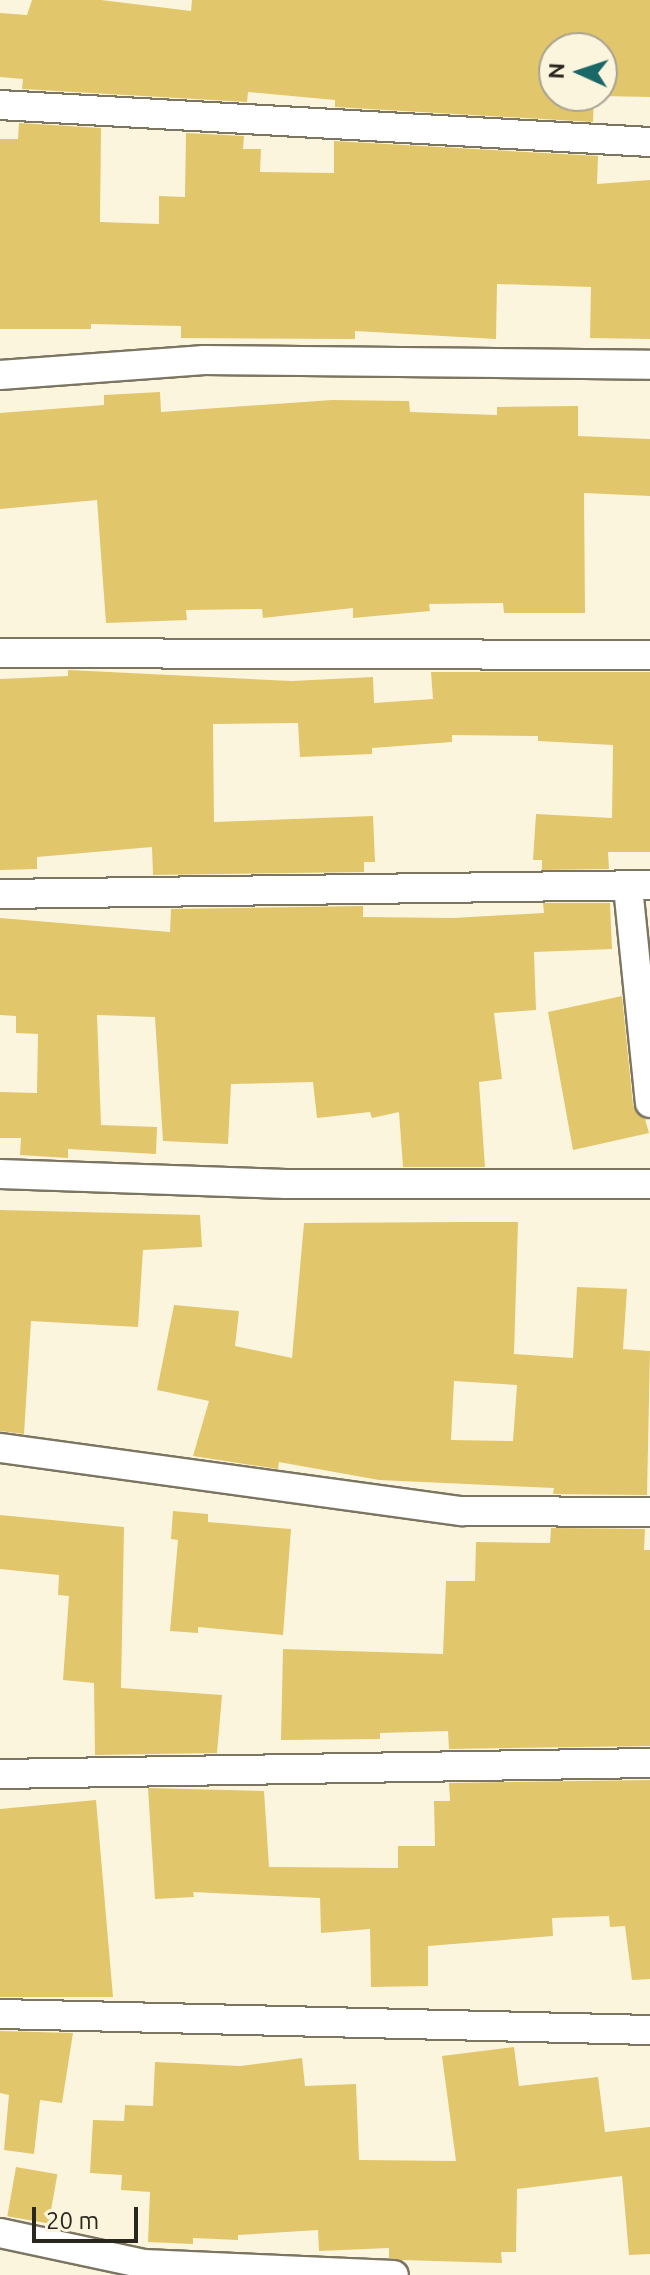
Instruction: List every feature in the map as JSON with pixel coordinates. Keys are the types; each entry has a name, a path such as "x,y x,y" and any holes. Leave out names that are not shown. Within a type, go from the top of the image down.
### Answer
{"street":[{"path":"0,105 650,142"},
{"path":"0,375 204,360 650,365"},
{"path":"0,653 650,655"},
{"path":"0,894 639,886 650,1103"},
{"path":"0,1174 286,1184 650,1184"},
{"path":"0,1448 462,1511 650,1512"},
{"path":"0,1774 650,1763"},
{"path":"0,2014 650,2030"},
{"path":"0,2233 144,2264 394,2275"}],"building":[{"path":"32,0 101,0 191,11 192,0 650,0 650,97 618,96 618,32 538,32 538,112 593,112 593,122 335,107 335,100 248,92 247,102 22,89 23,79 0,77 0,13 27,15"},
{"path":"19,123 101,128 100,222 159,224 159,196 185,197 186,133 244,136 243,149 261,149 260,172 334,173 334,141 598,156 597,184 650,180 650,339 590,338 591,287 497,284 496,339 355,331 355,339 181,338 181,326 91,324 91,329 0,329 0,139 18,139"},
{"path":"160,392 161,412 332,400 409,401 410,412 497,415 497,407 578,406 578,436 650,439 650,496 584,493 585,613 504,613 503,603 429,604 430,611 353,618 353,608 263,618 262,609 186,610 187,620 106,623 97,500 0,509 0,413 104,405 104,395"},
{"path":"68,670 292,681 373,677 374,703 433,699 431,672 650,672 650,852 608,852 609,869 542,870 542,860 533,860 536,814 612,818 613,745 538,741 538,736 452,735 452,742 372,748 372,754 300,757 298,723 213,724 214,822 373,816 375,862 364,862 364,872 153,875 152,847 37,857 37,869 0,870 0,679 68,676"},
{"path":"543,903 610,903 612,949 534,952 536,1010 494,1013 502,1079 479,1082 485,1167 403,1167 399,1112 372,1118 370,1112 317,1118 313,1082 231,1084 228,1144 163,1141 155,1017 97,1015 101,1125 157,1127 156,1154 68,1149 68,1158 20,1155 21,1138 0,1138 0,1092 37,1093 38,1034 16,1033 16,1016 0,1015 0,918 170,932 171,909 363,906 363,917 453,918 544,913"},
{"path":"622,996 633,1105 645,1119 649,1133 573,1150 548,1012"},
{"path":"0,1210 200,1215 202,1247 143,1250 138,1327 31,1321 24,1434 0,1431"},
{"path":"518,1222 514,1354 573,1358 577,1287 627,1289 623,1349 650,1351 647,1495 553,1494 554,1488 379,1480 279,1462 278,1469 193,1456 209,1401 157,1390 174,1305 239,1311 235,1346 292,1358 304,1223","holes":["454,1381 517,1385 513,1441 451,1440"]},
{"path":"173,1511 208,1514 208,1522 291,1529 283,1635 198,1627 198,1633 170,1631 178,1540 171,1539"},
{"path":"0,1515 124,1527 121,1688 222,1695 217,1753 95,1755 94,1683 63,1680 69,1596 58,1595 59,1575 0,1569"},
{"path":"551,1528 645,1529 644,1550 650,1550 650,1746 449,1749 448,1731 380,1733 380,1739 281,1740 283,1649 443,1654 446,1581 475,1581 476,1542 550,1543"},
{"path":"650,1780 650,1979 632,1980 625,1926 610,1927 609,1916 552,1918 553,1936 428,1946 428,1986 371,1987 370,1929 321,1933 320,1898 193,1892 194,1897 155,1899 148,1788 264,1791 269,1867 398,1868 398,1846 435,1846 434,1801 450,1801 449,1783"},
{"path":"96,1800 113,1997 0,1997 0,1809"},
{"path":"0,2031 73,2033 62,2103 40,2100 34,2154 4,2150 9,2095 0,2093"},
{"path":"514,2047 519,2086 598,2077 605,2132 650,2127 650,2254 629,2255 622,2176 517,2189 516,2252 501,2252 502,2263 401,2260 389,2258 389,2248 319,2251 318,2230 238,2235 238,2240 193,2238 193,2244 148,2242 150,2192 121,2190 122,2175 90,2173 93,2120 124,2121 125,2105 153,2106 155,2062 240,2066 302,2058 305,2086 356,2084 359,2160 456,2161 442,2056"},
{"path":"16,2167 57,2174 49,2224 7,2216"}]}
